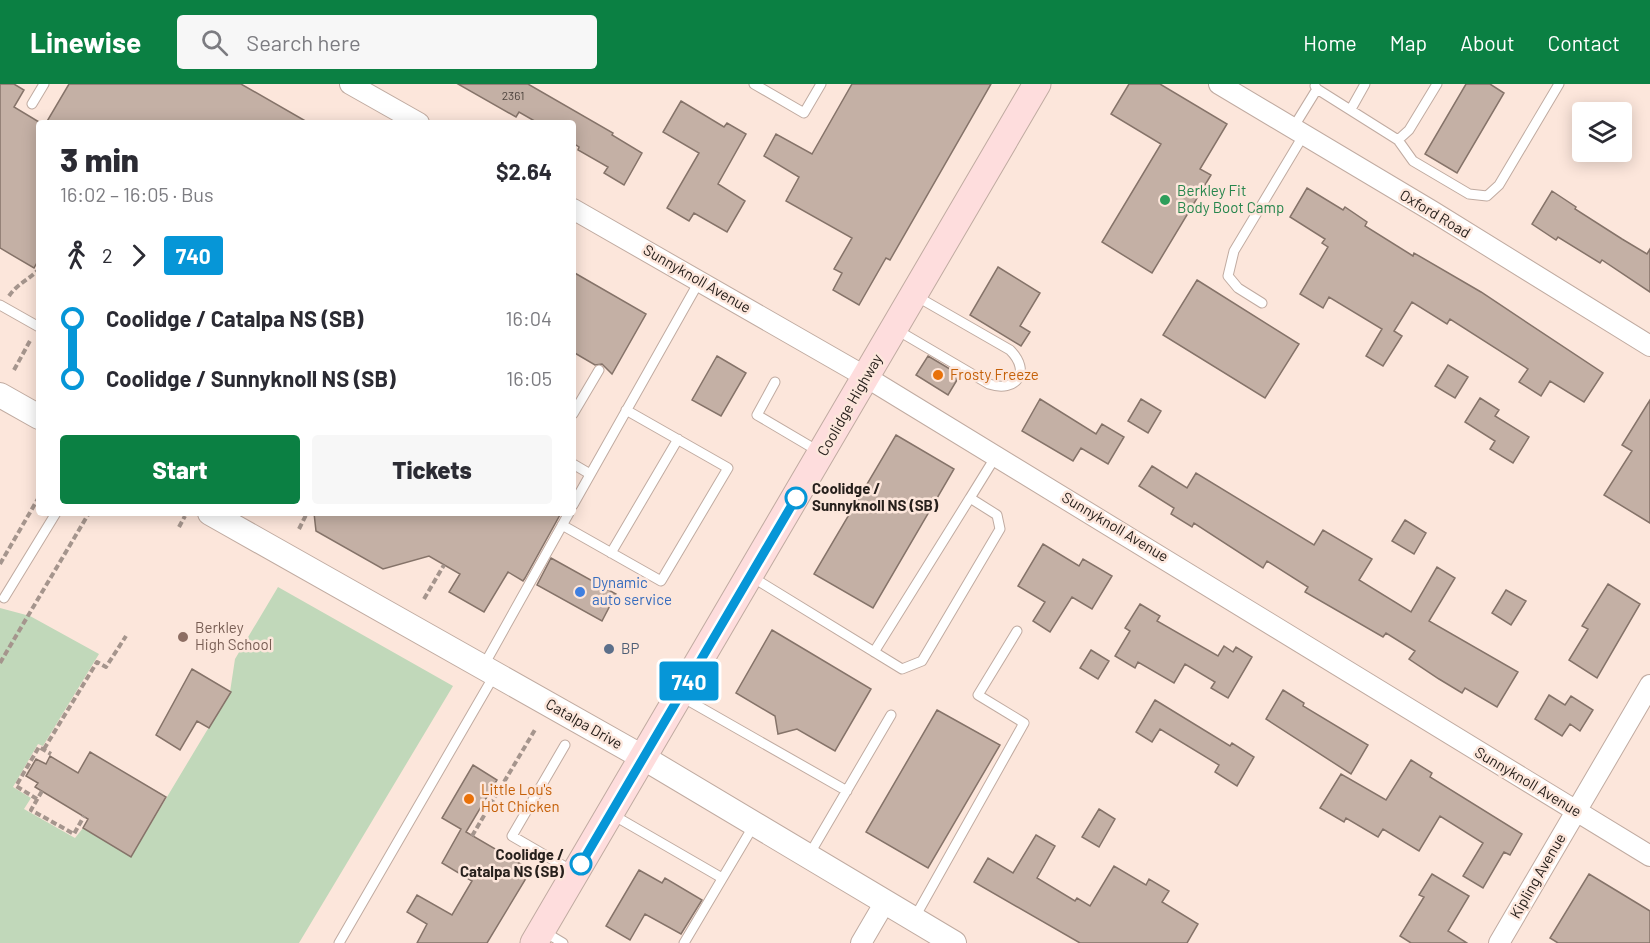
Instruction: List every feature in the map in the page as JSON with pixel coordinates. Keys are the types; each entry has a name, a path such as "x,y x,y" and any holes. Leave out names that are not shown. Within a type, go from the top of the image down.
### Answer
{"main road":[{"name":"Coolidge Highway","path":"546,939 575,873 1037,84"}],"street":[{"path":"350,84 414,120"},
{"name":"Oxford Road","path":"1219,84 1432,211 1650,346"},
{"name":"Sunnyknoll Avenue","path":"576,211 866,377 1650,856"},
{"path":"0,395 36,415"},
{"name":"Catalpa Drive","path":"215,516 644,758 954,943"},
{"name":"Kipling Avenue","path":"1499,943 1650,685"},
{"path":"861,943 885,902"}],"lane":[{"path":"32,104 44,84"},
{"path":"754,84 804,113 821,84"},
{"path":"1350,109 1365,84"},
{"path":"1398,140 1409,130 1437,84"},
{"path":"1262,303 1238,288 1228,276 1230,264 1234,251 1298,132 1316,87 1398,140 1413,161 1469,194 1487,196 1500,185 1559,84"},
{"path":"576,500 700,280"},
{"path":"894,328 989,384 1000,388 1011,385 1018,379 1021,369 1019,360 1010,350 914,295"},
{"path":"1,306 36,326"},
{"path":"576,409 599,370"},
{"path":"775,382 757,415 822,453"},
{"path":"562,525 661,581 728,468 626,410"},
{"path":"611,553 678,439"},
{"path":"874,652 996,456"},
{"path":"576,466 590,474"},
{"path":"750,576 902,669 922,660 1000,529 997,515 970,498"},
{"path":"4,598 54,516"},
{"path":"339,943 489,671 567,516"},
{"path":"913,919 1024,723 978,695 1017,631"},
{"path":"680,696 847,791"},
{"path":"810,855 891,715"},
{"path":"565,745 512,836 575,873"},
{"path":"611,814 722,878"},
{"path":"684,943 755,823"}],"path":[{"path":"1,306 17,284 31,278 36,272"},
{"path":"14,370 36,331"},
{"path":"0,564 36,502"},
{"path":"0,663 87,516"},
{"path":"179,527 185,516"},
{"path":"299,529 306,516"},
{"path":"424,599 444,565"},
{"path":"44,749 97,662 106,667 126,636"},
{"path":"472,836 536,728"},
{"path":"37,799 16,786 39,747 51,754"},
{"path":"42,791 31,810 74,834 84,816"}],"green space":[{"path":"278,587 453,686 299,943 0,943 0,608 30,616 99,654 43,746 38,744 13,787 31,798 24,809 75,838 83,828 131,857 230,692 235,659"}],"building":[{"path":"0,84 14,84 24,90 14,107 36,120 36,264 34,268 0,248"},
{"path":"69,84 241,84 304,120 48,120"},
{"path":"458,84 528,84 613,133 612,135 642,153 624,185 604,173 608,167 578,150 576,120 533,120 519,112 516,117"},
{"path":"852,84 991,84 890,260 886,258 859,305 833,290 842,273 834,269 852,238 786,201 799,177 764,156 776,134 812,154"},
{"path":"1129,84 1160,84 1227,124 1200,169 1211,175 1152,273 1102,242 1161,144 1111,114"},
{"path":"1466,84 1490,84 1504,93 1457,173 1425,154"},
{"path":"681,101 724,127 727,123 746,134 718,184 745,201 727,232 694,213 689,221 667,208 699,153 663,132"},
{"path":"1307,188 1343,210 1345,207 1367,222 1365,226 1413,256 1414,253 1481,292 1603,373 1584,402 1550,381 1541,396 1519,382 1528,369 1450,319 1447,324 1412,302 1394,331 1402,336 1383,366 1366,356 1382,329 1329,297 1323,308 1300,294 1328,247 1322,243 1325,239 1290,217"},
{"path":"1552,191 1576,207 1575,209 1647,254 1650,249 1650,292 1602,260 1600,263 1558,237 1556,240 1532,224"},
{"path":"998,267 1040,293 1020,326 1030,332 1021,346 970,315"},
{"path":"576,274 646,314 612,374 602,364 595,365 576,354"},
{"path":"1197,280 1299,344 1265,398 1163,335"},
{"path":"717,356 746,373 721,416 692,400"},
{"path":"928,356 960,375 948,395 916,375"},
{"path":"1448,365 1468,377 1455,398 1435,386"},
{"path":"1480,398 1499,410 1495,416 1529,437 1513,463 1490,449 1495,441 1465,422"},
{"path":"1040,399 1096,434 1102,424 1124,437 1108,464 1081,448 1073,461 1022,431"},
{"path":"1141,399 1161,411 1148,433 1128,421"},
{"path":"1650,400 1650,523 1604,495 1632,451 1622,445"},
{"path":"896,435 954,469 873,608 814,574"},
{"path":"1152,466 1187,488 1196,473 1314,545 1323,530 1372,559 1359,580 1411,612 1437,567 1455,578 1429,621 1518,672 1497,707 1465,688 1462,693 1439,679 1409,659 1415,651 1386,633 1383,637 1305,592 1308,587 1267,561 1263,568 1194,523 1192,527 1171,514 1174,508 1139,486"},
{"path":"314,516 559,516 523,581 508,572 484,612 449,592 460,574 429,556 383,569 316,531"},
{"path":"1405,520 1426,533 1414,554 1392,541"},
{"path":"1043,544 1079,566 1083,559 1112,576 1092,609 1072,597 1050,632 1033,621 1045,602 1018,586"},
{"name":"Dynamic auto service","path":"551,558 616,594 602,621 537,585"},
{"path":"1608,584 1640,604 1597,678 1569,660 1588,629 1582,626"},
{"path":"1506,590 1526,601 1511,625 1492,613"},
{"path":"1140,604 1160,616 1157,621 1218,656 1224,646 1233,652 1236,647 1252,657 1228,698 1211,688 1215,682 1185,664 1174,683 1138,662 1135,668 1115,656 1130,631 1125,628"},
{"path":"772,630 871,689 835,751 797,729 778,734 775,716 736,693"},
{"path":"1091,650 1109,661 1098,679 1080,668"},
{"path":"192,669 231,692 209,728 197,721 180,750 156,735"},
{"path":"1283,690 1304,703 1303,706 1368,745 1351,774 1266,719"},
{"path":"1549,695 1565,705 1571,696 1593,710 1580,731 1570,724 1562,736 1535,719"},
{"path":"1155,700 1230,746 1232,743 1254,757 1237,786 1215,772 1219,765 1160,729 1152,742 1136,732"},
{"path":"937,710 1000,745 928,868 866,832"},
{"path":"90,752 166,797 131,857 83,828 88,819 35,787 38,783 26,776 36,759 46,764 50,756 78,773"},
{"path":"1411,760 1432,773 1430,777 1522,834 1510,855 1504,852 1483,888 1463,876 1483,843 1440,816 1419,851 1383,829 1378,837 1346,818 1344,822 1320,808 1341,774 1386,800"},
{"path":"473,765 497,780 466,832 531,870 487,943 417,943 427,924 407,912 417,895 452,915 472,881 442,863 461,829 442,818"},
{"path":"1099,809 1115,819 1099,847 1082,837"},
{"path":"1036,835 1055,846 1037,878 1075,901 1077,898 1090,906 1114,866 1146,885 1149,879 1169,891 1162,902 1198,924 1187,943 1080,943 974,882 988,858 1013,873"},
{"path":"639,870 662,883 665,878 702,900 681,934 645,914 630,940 606,926"},
{"path":"1432,874 1469,896 1448,931 1467,943 1411,943 1400,936 1424,897 1419,895"},
{"path":"1589,874 1650,911 1650,943 1558,943 1550,938"}],"bus line":[{"name":"740","path":"581,864 796,498"}],"place":[{"name":"Berkley Fit Body Boot Camp","path":"1165,200"},
{"name":"Frosty Freeze","path":"938,375"},
{"name":"Coolidge / Sunnyknoll NS (SB)","path":"796,498"},
{"name":"Dynamic auto service","path":"580,592"},
{"name":"Berkley High School","path":"183,637"},
{"name":"BP","path":"609,649"},
{"name":"Little Lou's Hot Chicken","path":"469,799"},
{"name":"Coolidge / Catalpa NS (SB)","path":"581,864"}]}
